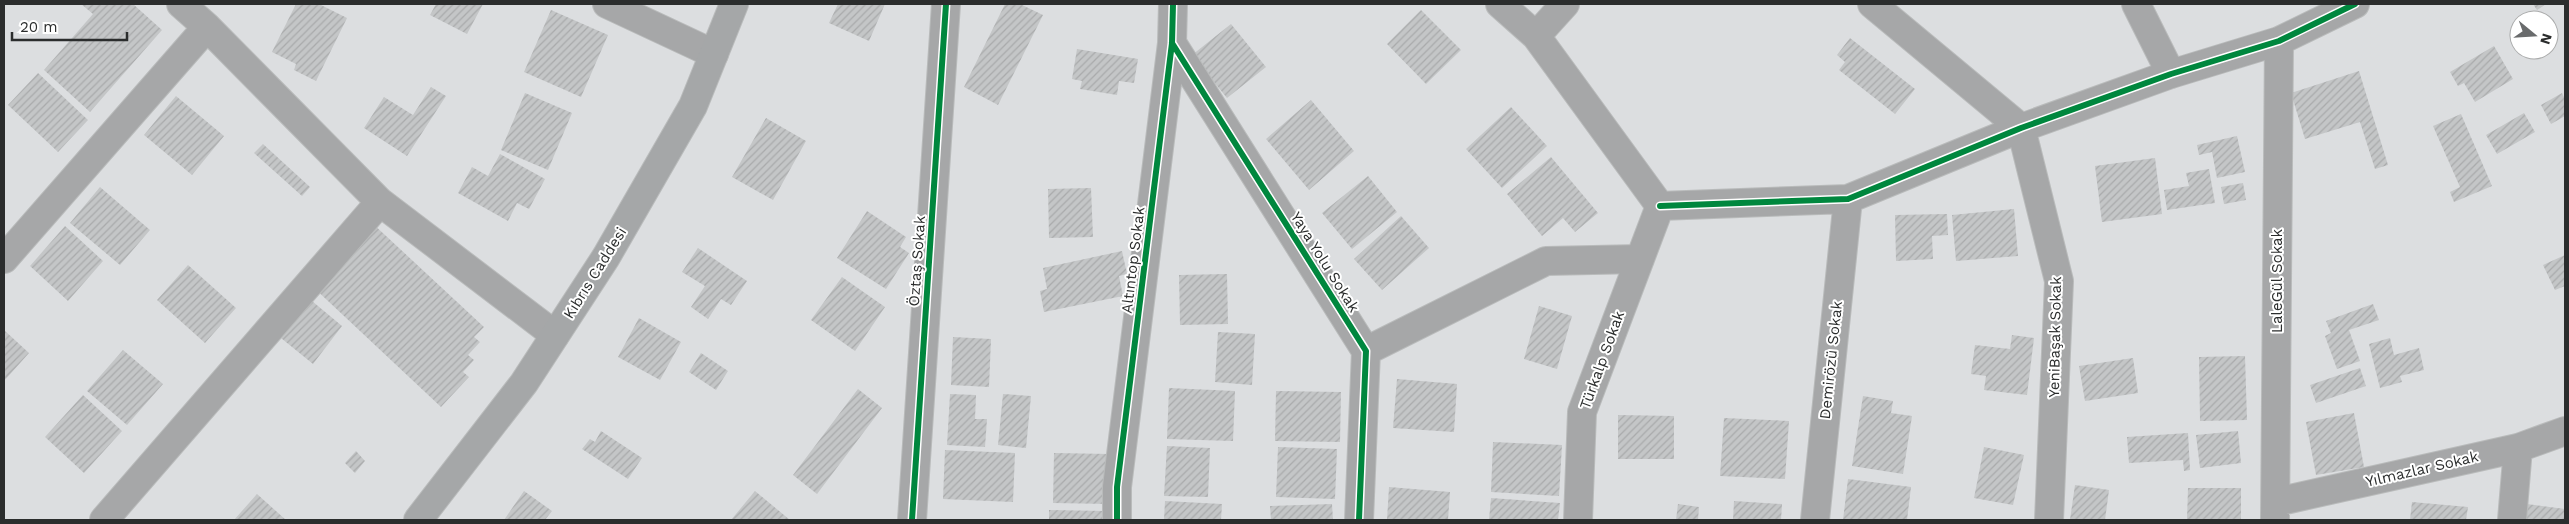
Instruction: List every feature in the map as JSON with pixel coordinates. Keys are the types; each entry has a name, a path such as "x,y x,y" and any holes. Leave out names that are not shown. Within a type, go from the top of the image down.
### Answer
{"main road":[{"name":"Kıbrıs Caddesi","path":"418,520 432,508 524,383 606,257 693,106 734,4"}],"street":[{"path":"181,4 207,27 380,202 555,335"},
{"path":"607,4 714,54"},
{"name":"Öztaş Sokak","path":"912,520 946,4"},
{"name":"Altıntop Sokak","path":"1117,520 1117,486 1172,43 1172,4"},
{"path":"1500,4 1536,36 1660,206 1848,199 2021,128 2171,74 2278,41 2355,4"},
{"path":"1536,36 1566,4"},
{"path":"1872,4 2021,128"},
{"path":"2136,4 2171,74"},
{"path":"4,259 207,27"},
{"name":"LaleGül Sokak","path":"2276,511 2278,41"},
{"name":"Yaya Yolu Sokak","path":"1172,43 1366,351"},
{"name":"YeniBaşak Sokak","path":"2021,128 2059,281 2049,520"},
{"name":"Demirözü Sokak","path":"1815,520 1848,199"},
{"path":"104,520 380,202"},
{"name":"Türkalp Sokak","path":"1578,520 1582,412 1660,206"},
{"path":"1359,520 1366,351 1546,261 1640,259"},
{"name":"Yılmazlar Sokak","path":"2276,511 2518,448 2565,431"},
{"path":"2512,520 2518,448"}],"building":[{"path":"81,4 133,4 162,30 90,112 44,70 93,14"},
{"path":"296,4 319,4 347,18 316,81 294,70 296,64 272,52"},
{"path":"436,4 483,4 467,34 430,15"},
{"path":"838,4 885,4 869,41 829,23"},
{"path":"1005,4 1020,4 1043,15 998,105 964,87"},
{"path":"2533,4 2546,4 2537,10"},
{"path":"551,10 608,35 581,97 524,72"},
{"path":"1421,10 1461,50 1426,84 1387,44"},
{"path":"1231,24 1266,67 1227,98 1192,55"},
{"path":"1850,38 1915,89 1895,114 1839,70 1845,62 1837,55"},
{"path":"2494,46 2513,79 2475,102 2464,83 2458,86 2450,72"},
{"path":"1077,49 1138,59 1134,83 1119,81 1117,95 1080,89 1082,81 1072,79"},
{"path":"2359,71 2388,165 2375,169 2360,122 2305,139 2291,93"},
{"path":"38,73 88,120 58,152 8,105"},
{"path":"431,87 446,96 407,156 364,128 384,97 413,115"},
{"path":"525,93 572,113 548,170 501,150"},
{"path":"2562,93 2565,99 2565,116 2551,124 2541,105"},
{"path":"176,96 224,136 192,175 144,135"},
{"path":"1311,100 1354,151 1309,190 1266,139"},
{"path":"1511,107 1547,146 1502,188 1466,149"},
{"path":"2524,113 2535,132 2497,154 2486,135"},
{"path":"2461,114 2492,186 2454,202 2450,192 2460,187 2433,126"},
{"path":"766,118 806,141 773,200 732,177"},
{"path":"2237,136 2245,172 2217,178 2212,152 2199,155 2197,145"},
{"path":"263,144 310,187 302,196 254,153"},
{"path":"500,154 545,179 529,209 517,203 508,221 458,193 472,167 488,176"},
{"path":"1551,157 1598,213 1575,232 1563,218 1542,236 1507,194"},
{"path":"2155,158 2162,214 2102,222 2095,166"},
{"path":"2209,169 2215,203 2167,210 2164,190 2189,186 2186,173"},
{"path":"1368,176 1397,212 1352,249 1322,213"},
{"path":"2243,183 2246,200 2224,204 2221,187"},
{"path":"100,187 150,230 120,265 70,223"},
{"path":"1091,188 1093,237 1049,238 1048,189"},
{"path":"2014,209 2018,256 1956,261 1952,215"},
{"path":"867,211 906,237 900,247 909,253 886,289 837,258"},
{"path":"1947,214 1948,235 1932,236 1933,259 1896,261 1895,215"},
{"path":"1401,216 1429,248 1382,290 1354,259"},
{"path":"371,222 484,327 474,337 480,342 468,355 474,360 463,372 469,377 441,407 312,286"},
{"path":"65,226 103,261 68,301 30,266"},
{"path":"698,248 747,281 731,305 721,299 708,319 691,307 705,286 682,272"},
{"path":"1122,251 1127,274 1119,276 1123,296 1044,312 1040,291 1047,289 1043,268"},
{"path":"2565,255 2565,286 2555,290 2543,265"},
{"path":"188,265 236,308 205,343 157,300"},
{"path":"1227,274 1228,324 1180,325 1179,275"},
{"path":"842,277 885,307 855,351 811,320"},
{"path":"306,296 342,326 313,364 276,334"},
{"path":"2373,304 2379,320 2349,330 2360,361 2337,369 2325,336 2331,333 2326,321"},
{"path":"1539,306 1572,316 1557,369 1524,359"},
{"path":"639,318 681,342 660,380 618,357"},
{"path":"4,330 29,353 4,381"},
{"path":"1218,332 1255,334 1252,385 1215,382"},
{"path":"2012,335 2034,338 2027,395 1984,390 1986,376 1971,374 1975,345 2010,349"},
{"path":"953,337 991,339 989,387 951,385"},
{"path":"2390,338 2394,355 2419,348 2424,370 2400,376 2402,382 2380,388 2369,344"},
{"path":"123,350 163,384 127,425 87,391"},
{"path":"701,353 728,371 716,390 689,372"},
{"path":"2245,356 2247,420 2200,421 2199,357"},
{"path":"2133,358 2138,393 2085,401 2079,366"},
{"path":"2360,368 2366,386 2316,403 2310,385"},
{"path":"1397,379 1457,384 1454,432 1393,428"},
{"path":"1169,388 1235,391 1233,441 1167,439"},
{"path":"858,389 882,408 817,494 793,475"},
{"path":"1276,391 1341,392 1340,442 1275,441"},
{"path":"950,394 976,395 975,419 987,419 985,447 947,445"},
{"path":"1003,394 1031,396 1026,448 998,445"},
{"path":"83,395 122,431 84,473 45,437"},
{"path":"1863,396 1893,401 1891,413 1912,416 1903,474 1852,466"},
{"path":"2354,413 2364,467 2316,475 2306,422"},
{"path":"1618,415 1674,416 1674,459 1618,459"},
{"path":"1724,418 1789,421 1785,479 1720,476"},
{"path":"601,431 642,458 628,479 582,449 590,439 595,442"},
{"path":"2238,431 2241,463 2200,468 2196,435"},
{"path":"2188,433 2190,470 2184,471 2183,460 2129,463 2127,437"},
{"path":"1493,442 1562,445 1559,496 1491,492"},
{"path":"1167,446 1210,448 1208,497 1164,496"},
{"path":"1278,447 1337,449 1335,499 1276,497"},
{"path":"1984,447 2024,455 2013,505 1974,498"},
{"path":"945,450 1015,453 1013,502 943,499"},
{"path":"356,451 365,461 355,473 345,463"},
{"path":"1054,453 1110,454 1109,504 1053,503"},
{"path":"1848,479 1911,487 1907,520 1843,520"},
{"path":"2075,485 2109,490 2105,520 2070,520"},
{"path":"1389,487 1450,492 1448,520 1387,520"},
{"path":"2188,488 2241,488 2241,520 2187,520"},
{"path":"524,491 552,511 545,520 504,520"},
{"path":"755,491 790,520 731,520"},
{"path":"257,494 286,520 234,520"},
{"path":"1491,498 1560,503 1558,520 1489,520"},
{"path":"1165,501 1222,504 1221,520 1164,520"},
{"path":"1734,501 1782,504 1781,520 1733,520"},
{"path":"2412,502 2468,507 2466,520 2410,520"},
{"path":"1332,504 1333,520 1271,520 1270,506"},
{"path":"1678,504 1699,507 1698,520 1676,520"},
{"path":"2527,504 2565,509 2565,520 2525,520"},
{"path":"1049,510 1107,511 1107,520 1049,520"}],"cycle path":[{"path":"912,520 946,4"},
{"path":"1117,520 1117,487 1172,43 1173,4"},
{"path":"1660,206 1848,199 2021,128 2171,74 2279,41 2355,4"},
{"path":"1172,43 1366,351 1359,520"}]}
